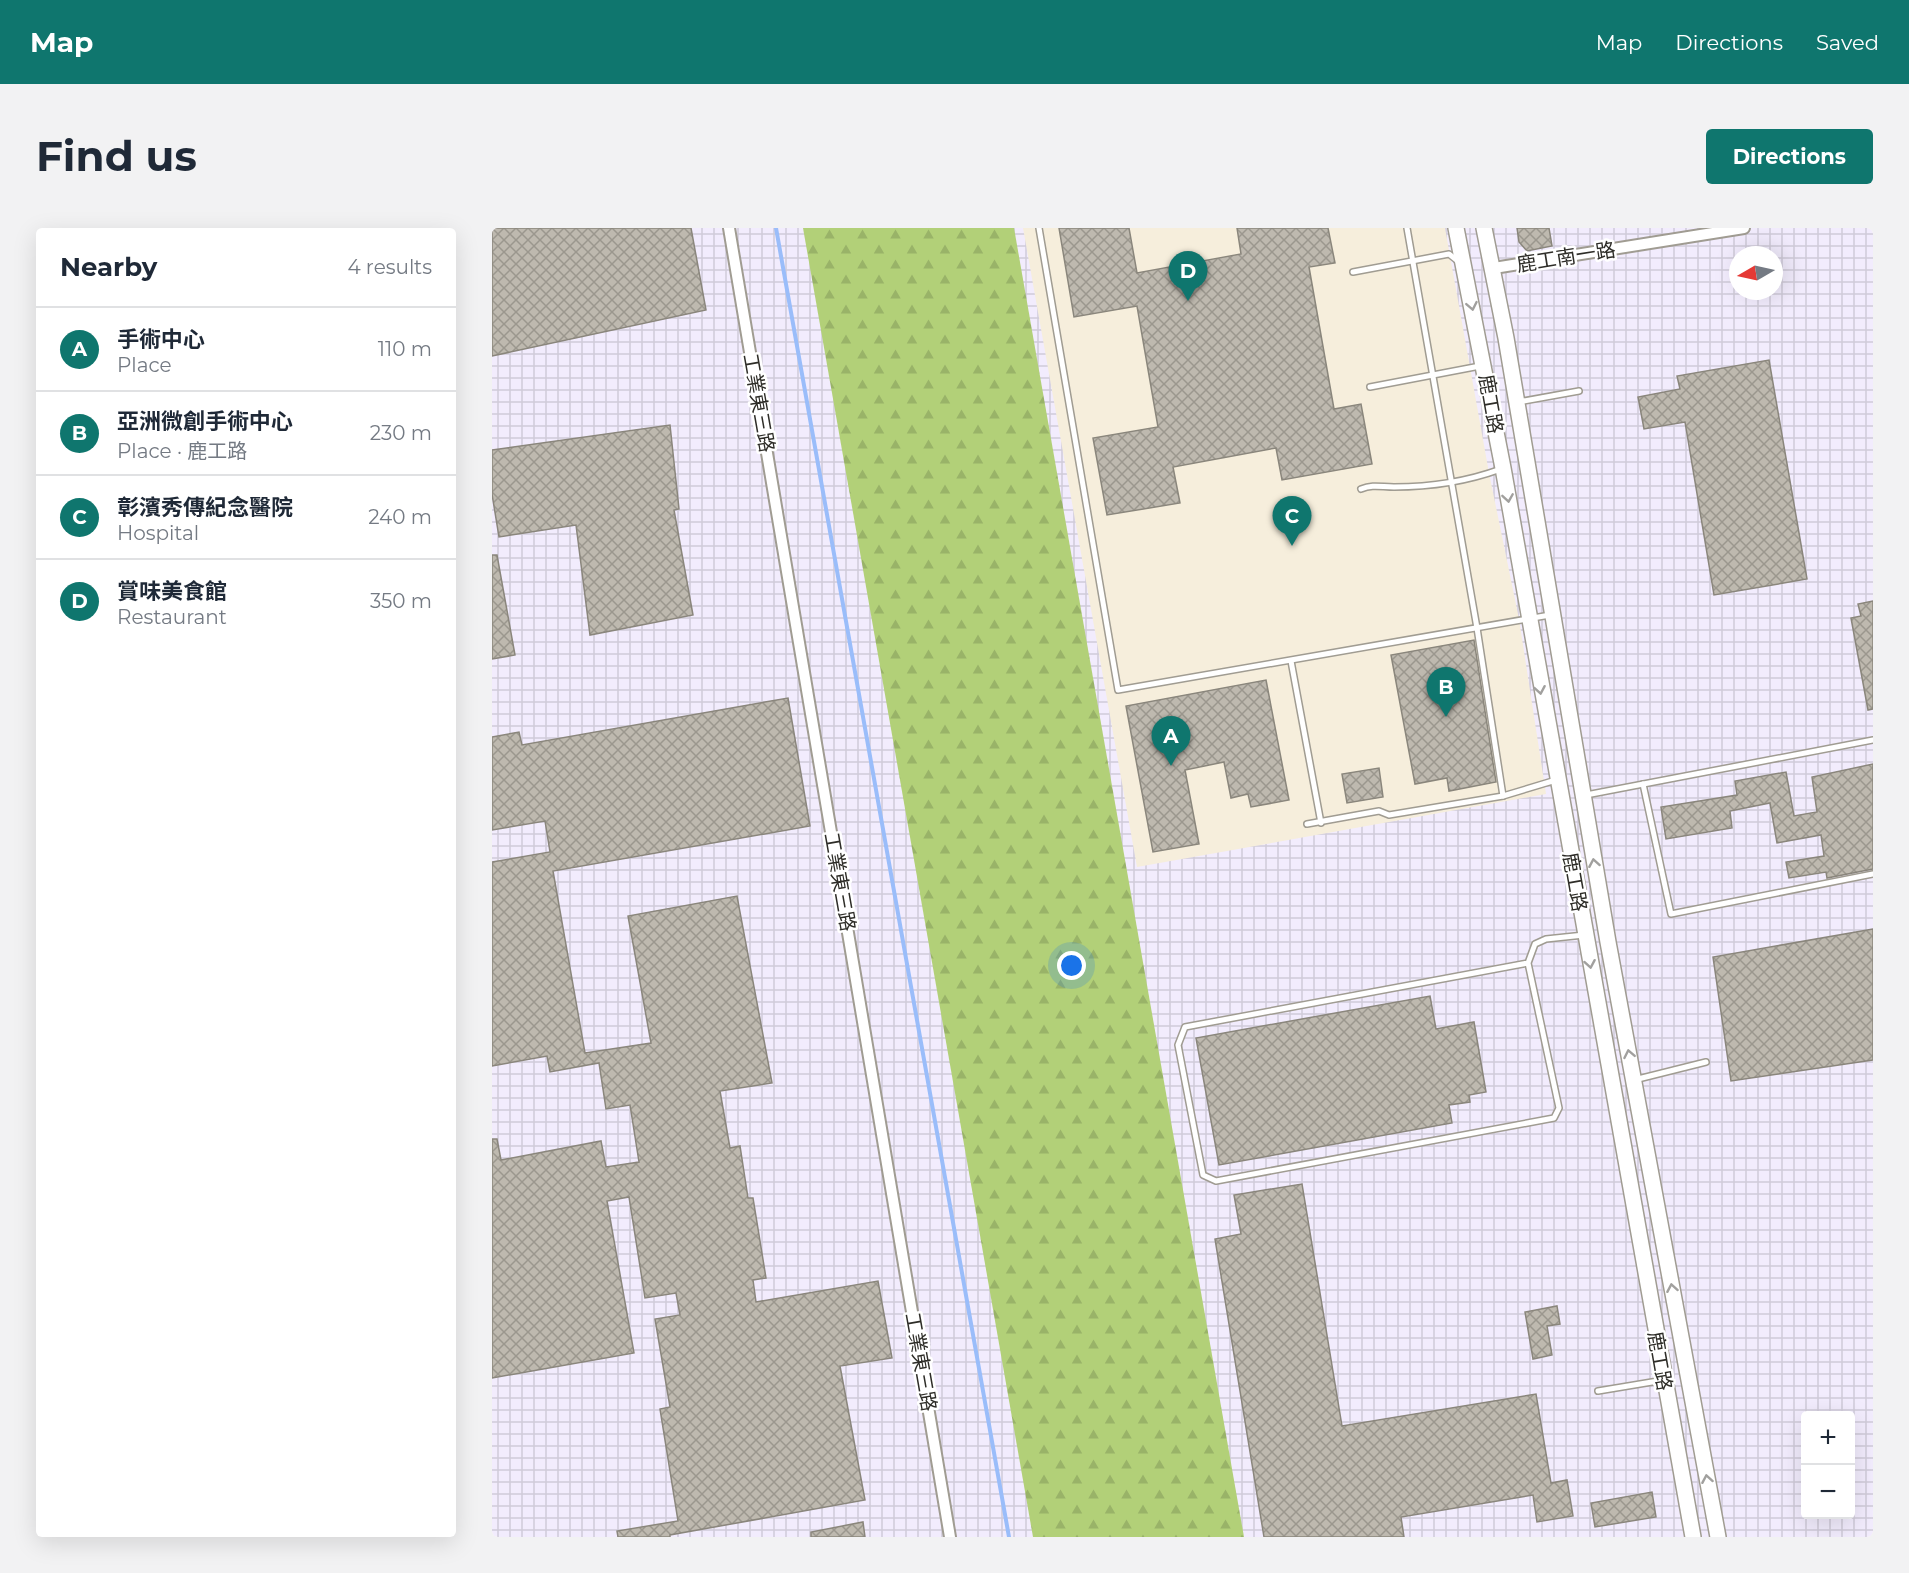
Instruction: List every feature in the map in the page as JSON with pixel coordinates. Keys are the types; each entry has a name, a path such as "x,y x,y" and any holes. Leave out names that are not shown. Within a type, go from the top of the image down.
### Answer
{"street":[{"name":"工業東三路","path":"729,228 950,1537"},
{"name":"鹿工路","path":"1456,228 1503,468 1556,780 1694,1537"},
{"name":"鹿工路","path":"1484,228 1494,268 1583,795 1718,1537"},
{"name":"鹿工南一路","path":"1494,268 1744,228"}],"lane":[{"path":"1039,228 1118,690 1554,614"},
{"path":"1407,228 1477,628 1503,796"},
{"path":"1353,272 1414,263 1449,254 1465,267"},
{"path":"1370,387 1484,365"},
{"path":"1516,402 1579,391"},
{"path":"1361,489 1371,485 1395,487 1452,482 1503,468"},
{"path":"1291,661 1321,823"},
{"path":"1583,795 1873,740"},
{"path":"1307,824 1379,811 1389,815 1503,796 1556,780"},
{"path":"1643,784 1671,914 1873,874"},
{"path":"1528,963 1185,1027 1178,1045 1203,1175 1216,1181 1554,1118 1559,1108 1528,963 1535,944 1546,939 1584,935"},
{"path":"1634,1080 1706,1062"},
{"path":"1598,1391 1664,1380"}],"shaded area":[{"path":"492,228 1873,228 1873,1537 492,1537"},
{"path":"1023,228 1445,228 1489,473 1519,619 1546,794 1137,867"}],"green space":[{"path":"803,228 1014,228 1244,1537 1033,1537"}],"building":[{"path":"492,228 691,228 706,310 492,356"},
{"path":"1059,228 1129,228 1137,273 1241,254 1237,228 1328,228 1335,263 1309,267 1334,409 1361,404 1372,464 1282,480 1276,448 1173,467 1180,503 1107,515 1093,438 1158,427 1137,306 1074,317"},
{"path":"1517,228 1549,228 1552,246 1527,251 1519,242"},
{"path":"1769,360 1807,579 1714,595 1685,422 1644,429 1638,397 1680,389 1677,376"},
{"path":"670,425 679,509 674,510 693,615 590,635 576,525 499,537 492,494 492,450"},
{"path":"492,555 497,555 515,655 492,659"},
{"path":"1873,601 1873,709 1868,710 1851,618 1861,616 1858,604"},
{"path":"1474,640 1496,782 1449,791 1447,778 1415,784 1391,655"},
{"path":"1266,680 1289,800 1251,807 1248,794 1231,798 1224,762 1185,770 1199,844 1153,852 1126,706"},
{"path":"788,698 810,826 553,871 585,1053 651,1043 628,916 737,896 772,1083 720,1091 730,1148 740,1146 748,1198 753,1198 766,1278 753,1280 756,1302 878,1281 892,1358 840,1366 865,1500 670,1535 670,1537 618,1537 617,1531 678,1521 660,1409 670,1407 655,1319 680,1315 676,1293 645,1298 629,1197 607,1201 634,1353 492,1378 492,1139 497,1139 501,1160 601,1141 606,1167 639,1162 630,1105 606,1109 599,1063 550,1072 547,1056 492,1066 492,862 550,852 545,821 492,830 492,737 519,732 522,745"},
{"path":"1873,764 1873,869 1827,878 1826,872 1789,878 1786,862 1824,856 1821,835 1777,843 1770,803 1730,811 1732,828 1666,839 1661,807 1737,795 1735,781 1786,772 1794,816 1817,812 1812,777"},
{"path":"1379,768 1383,797 1347,803 1342,774"},
{"path":"1873,929 1873,1060 1731,1081 1713,957"},
{"path":"1430,996 1436,1029 1474,1022 1486,1092 1469,1095 1470,1102 1449,1105 1452,1123 1219,1165 1196,1038"},
{"path":"1302,1184 1342,1426 1536,1394 1551,1483 1567,1480 1573,1516 1537,1522 1533,1495 1401,1517 1404,1537 1264,1537 1215,1239 1241,1234 1234,1195"},
{"path":"1557,1306 1560,1324 1547,1326 1552,1355 1533,1359 1525,1312"},
{"path":"1652,1492 1656,1517 1595,1527 1591,1503"},
{"path":"863,1522 865,1537 811,1537 811,1532"}],"waterway":[{"path":"776,228 1009,1537"}],"place":[{"name":"賞味美食館","path":"1188,301"},
{"name":"彰濱秀傳紀念醫院","path":"1292,546"},
{"name":"亞洲微創手術中心","path":"1446,717"},
{"name":"手術中心","path":"1171,766"}]}
